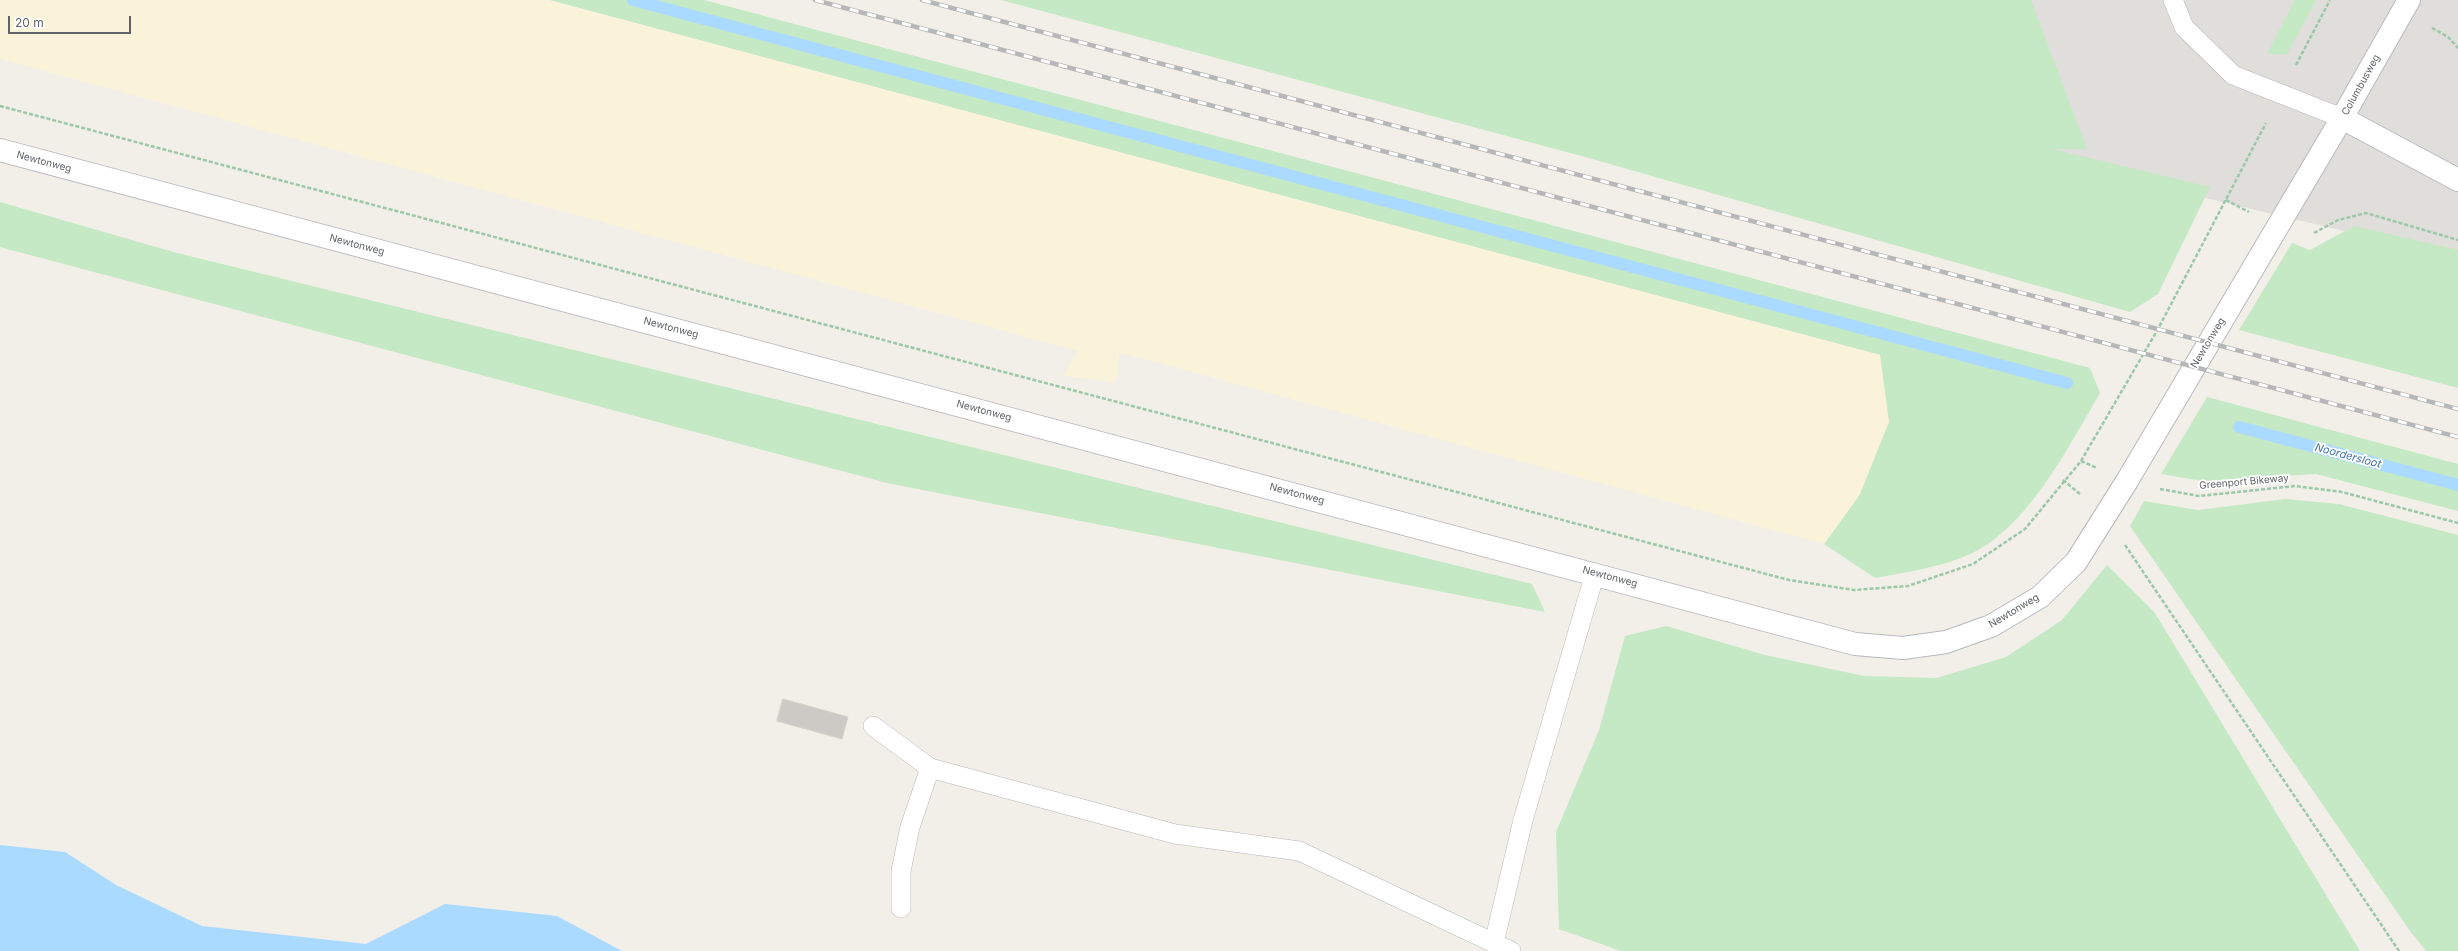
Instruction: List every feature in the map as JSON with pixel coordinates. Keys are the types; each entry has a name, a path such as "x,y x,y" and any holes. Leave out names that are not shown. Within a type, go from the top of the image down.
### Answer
{"street":[{"name":"Columbusweg","path":"2409,0 2342,118 2458,180"},
{"name":"Newtonweg","path":"0,150 1595,573 1855,644 1904,648 1946,642 1991,626 2040,597 2076,562 2127,481 2276,227 2342,118"}],"lane":[{"path":"2173,0 2184,27 2233,74 2342,118"},
{"path":"1494,942 1523,820 1595,573"},
{"path":"873,726 930,768 1175,834 1299,851 1511,951"},
{"path":"901,908 901,871 910,826 930,768"}],"path":[{"path":"0,106 1789,580 1854,590 1908,586 1973,564 2025,529 2081,460 2158,329 2226,200 2276,227 2305,238 2338,220 2366,213 2458,240"},
{"name":"Greenport Bikeway","path":"2081,460 2127,481 2199,496 2296,486 2342,492 2458,523"},
{"path":"2105,515 2399,951"}],"shaded area":[{"path":"2004,0 2458,0 2458,258 2058,163"}],"green space":[{"path":"549,0 704,0 2090,368 2100,393 2048,480 2015,520 1997,537 1967,556 1928,568 1875,578 1824,544 1860,494 1880,355"},
{"path":"1001,0 2031,0 2087,149 2052,149 2210,187 2158,294 2130,312 1585,157"},
{"path":"2295,0 2316,0 2287,54 2267,54"},
{"path":"0,202 177,253 1532,584 1545,612 887,483 0,247"},
{"path":"2354,226 2458,250 2458,388 2239,330 2292,243 2310,250"},
{"path":"2207,397 2458,464 2458,511 2316,474 2202,481 2161,474"},
{"path":"2285,499 2339,504 2458,535 2458,951 2426,951 2410,931 2130,526 2144,501 2198,510"},
{"path":"2107,565 2155,613 2360,951 1621,951 1559,929 1556,832 1599,730 1625,636 1666,626 1765,655 1864,676 1937,678 2006,657 2062,620"}],"sand":[{"path":"0,0 549,0 1880,355 1889,422 1860,494 1824,544 1119,352 1116,383 1063,375 1078,351 0,59"}],"water":[{"path":"0,845 65,852 116,885 202,926 366,944 445,904 557,916 622,951 0,951"}],"building":[{"path":"783,699 848,717 842,739 777,721"}],"waterway":[{"path":"633,0 2067,383"},
{"name":"Noordersloot","path":"2239,427 2458,485"}],"railway":[{"path":"815,0 2458,437"},
{"path":"922,0 2458,409"}]}
